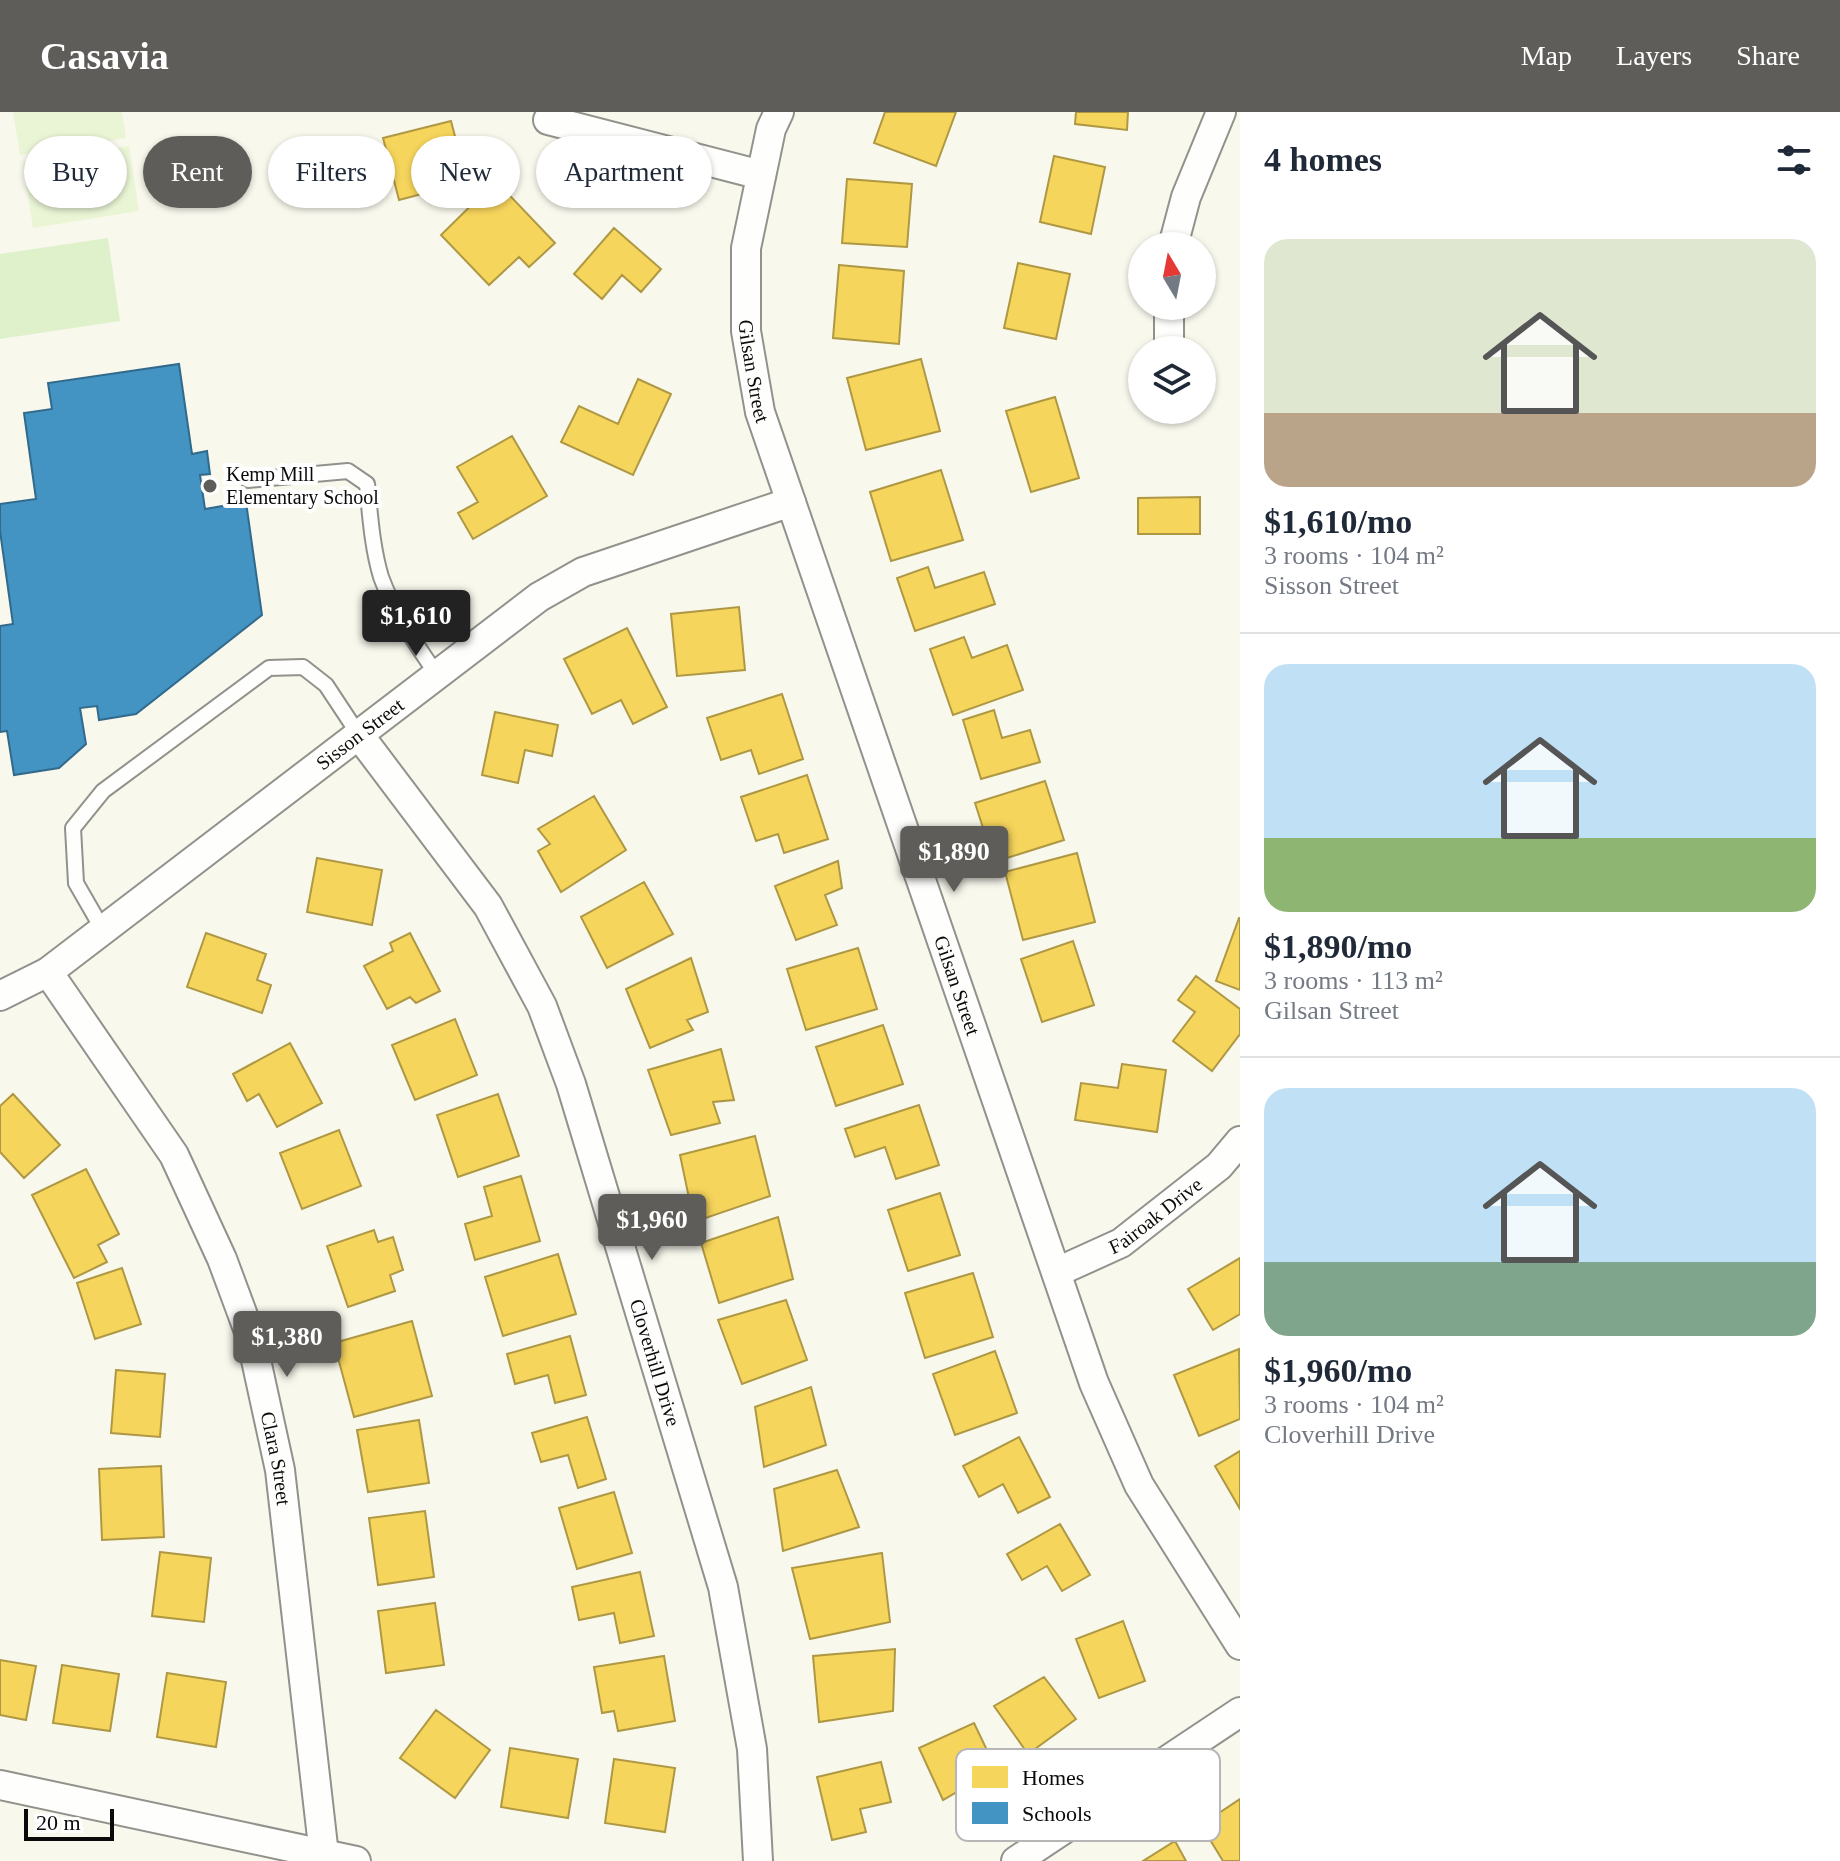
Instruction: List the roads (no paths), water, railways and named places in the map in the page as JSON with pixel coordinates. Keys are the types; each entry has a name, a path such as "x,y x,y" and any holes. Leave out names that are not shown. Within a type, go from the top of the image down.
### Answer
{"street":[{"name":"Gilsan Street","path":"779,112 771,129 746,248 746,331 760,412 1094,1383 1139,1485 1240,1645"},
{"path":"1177,232 1186,197 1221,112"},
{"path":"548,120 761,175"},
{"name":"Sisson Street","path":"0,996 48,972 539,597 583,572 791,502"},
{"name":"Cloverhill Drive","path":"359,735 488,906 542,1006 571,1084 723,1587 752,1749 758,1861"},
{"name":"Clara Street","path":"48,972 174,1155 222,1259 251,1337 280,1470 324,1855"},
{"name":"Fairoak Drive","path":"1057,1272 1121,1243 1219,1166 1240,1141"},
{"path":"1184,1749 1240,1712"},
{"path":"0,1785 356,1861"},
{"path":"1016,1861 1046,1841"}],"lane":[{"path":"248,480 348,471 367,484 381,576 399,618 437,675"},
{"path":"103,930 76,883 73,828 103,791 269,668 303,667 326,685 359,735"}],"place":[{"name":"Kemp Mill Elementary School","path":"210,486"}]}
